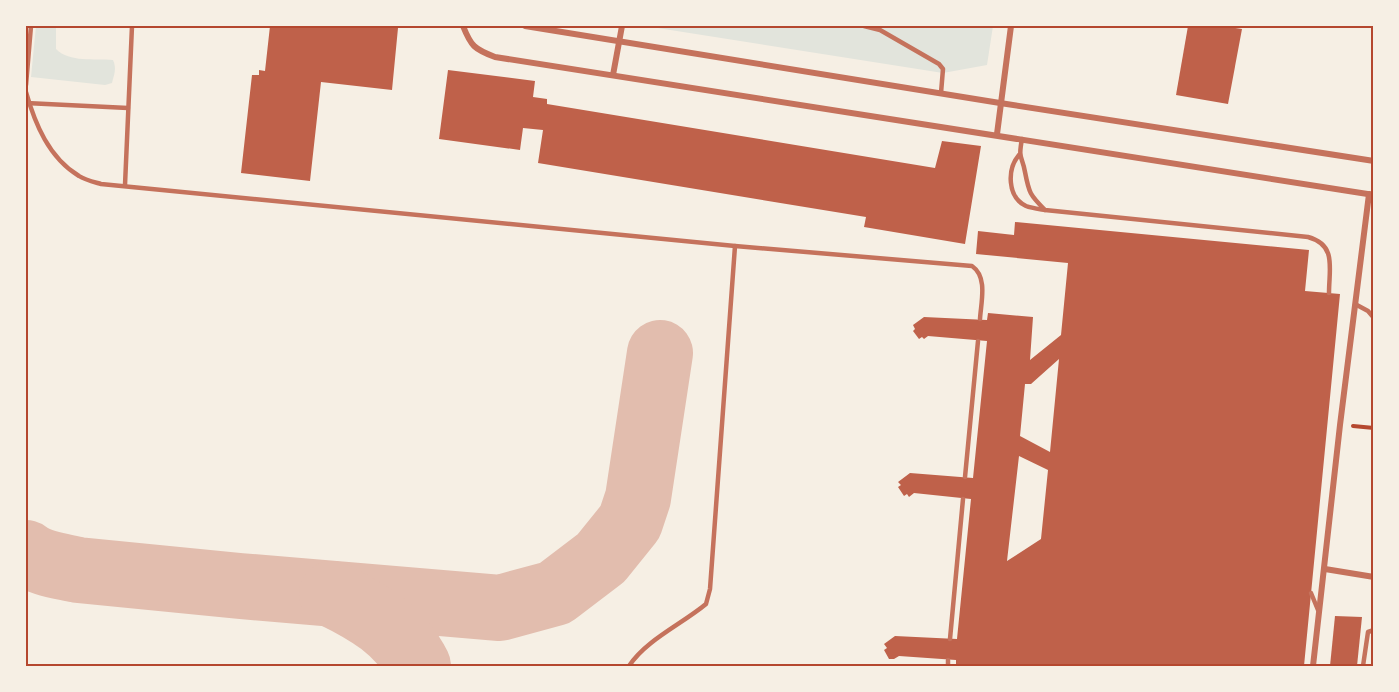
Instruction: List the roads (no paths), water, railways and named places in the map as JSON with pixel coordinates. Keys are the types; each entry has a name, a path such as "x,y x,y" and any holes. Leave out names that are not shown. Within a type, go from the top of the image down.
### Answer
{"street":[{"path":"463,26 470,44 481,52 495,57 1371,194 1340,424 1313,666"},
{"path":"525,26 1374,161"},
{"path":"613,75 622,26"},
{"path":"997,134 1011,26"},
{"path":"1325,569 1374,577"}],"lane":[{"path":"26,85 32,26"},
{"path":"125,185 132,26"},
{"path":"864,26 880,30 939,63 943,69 941,93"},
{"path":"26,92 27,103 34,118 49,147 63,164 80,177 102,184 735,246 972,266 979,271 982,280 980,319"},
{"path":"27,103 128,108"},
{"path":"1022,140 1019,155 1012,164 1010,175 1012,188 1017,198 1026,206 1308,237 1325,244 1330,258 1329,293"},
{"path":"1019,155 1025,170 1028,188 1033,198 1046,210"},
{"path":"629,666 636,655 649,644 706,604 710,589 735,246"},
{"path":"1355,304 1368,311 1374,318"},
{"path":"965,477 978,341"},
{"path":"950,639 963,499"},
{"path":"1311,593 1318,612"},
{"path":"1364,666 1366,639 1368,632 1374,630"},
{"path":"948,660 948,666"}]}
